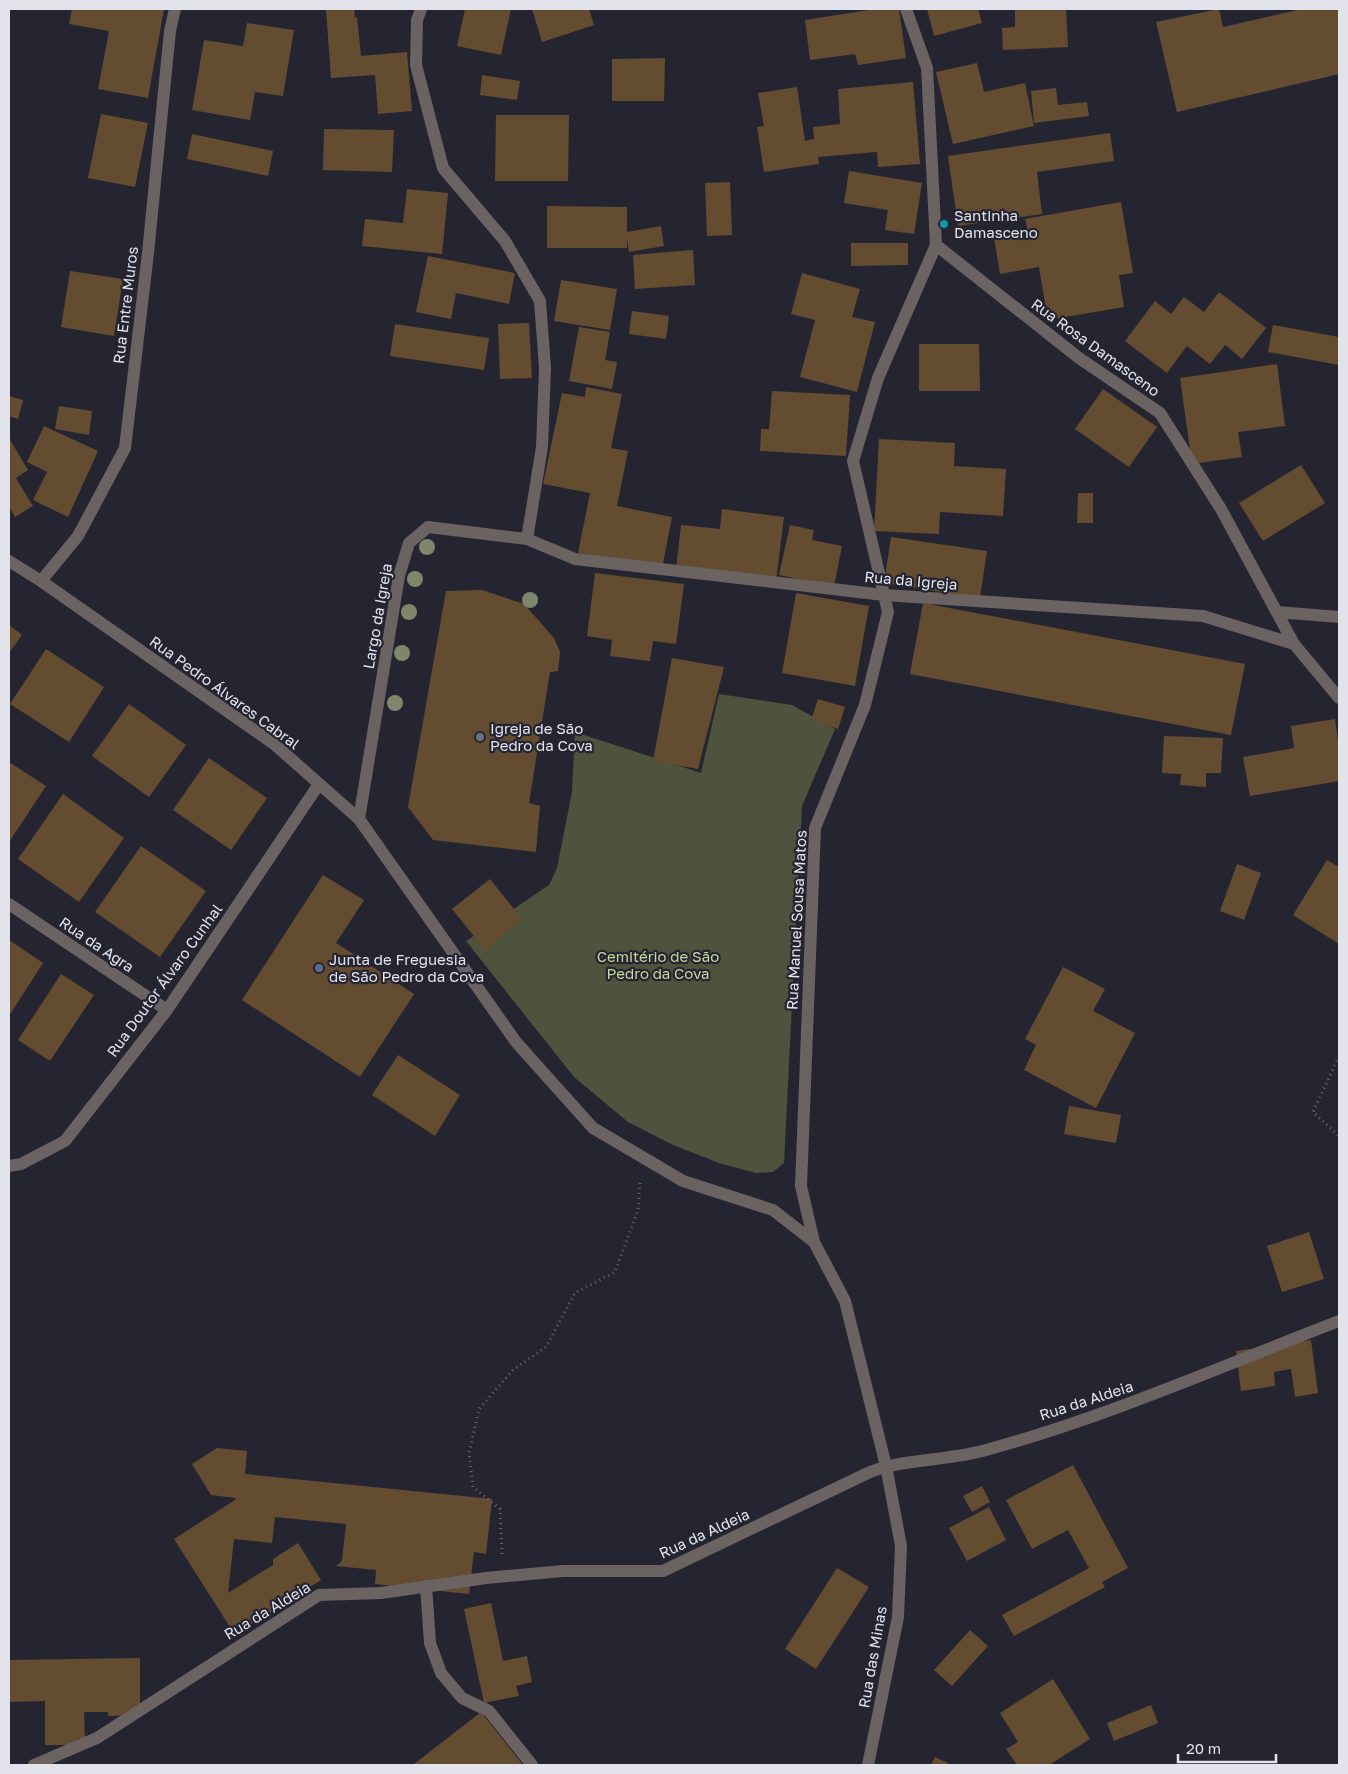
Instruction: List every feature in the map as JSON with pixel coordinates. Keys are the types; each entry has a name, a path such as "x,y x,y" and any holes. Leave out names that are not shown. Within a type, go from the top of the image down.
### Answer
{"street":[{"name":"Rua Entre Muros","path":"41,581 78,536 125,448 148,253 170,32 175,9"},
{"path":"421,9 417,20 416,65 443,168 505,241 540,301 545,368 542,447 527,539"},
{"path":"906,9 927,68 936,244"},
{"name":"Rua Manuel Sousa Matos","path":"886,1466 845,1301 814,1242 801,1186 815,828 865,706 888,612 853,461 878,378 936,244"},
{"name":"Rua Rosa Damasceno","path":"936,244 1079,358 1160,413 1221,509 1294,644 1339,698"},
{"name":"Largo da Igreja","path":"359,819 399,576 409,543 428,527 527,539"},
{"name":"Rua da Igreja","path":"527,539 575,559 884,595 1203,616 1294,644"},
{"name":"Rua Pedro Álvares Cabral","path":"9,561 41,581 274,744 359,819 516,1042 593,1128 683,1181 773,1210 814,1242"},
{"path":"1277,612 1339,617"},
{"name":"Rua Doutor Álvaro Cunhal","path":"9,1166 21,1164 65,1141 167,1010 319,784"},
{"name":"Rua da Agra","path":"9,904 167,1010"},
{"name":"Rua da Aldeia","path":"34,1765 97,1738 319,1595 382,1593 503,1576 563,1572 663,1571 886,1466 984,1451 1148,1397 1339,1321"},
{"name":"Rua das Minas","path":"868,1765 898,1617 901,1546 886,1466"},
{"path":"426,1586 430,1643 441,1673 462,1698 489,1712 532,1765"}],"path":[{"path":"1339,1056 1313,1112 1339,1136"},
{"path":"503,1576 500,1509 473,1487 469,1453 479,1409 513,1370 546,1347 575,1293 615,1272 638,1210 642,1157"}],"green space":[{"name":"Cemitério de São Pedro da Cova","path":"719,694 792,705 835,729 802,806 784,1163 773,1172 756,1173 719,1163 673,1145 628,1122 574,1077 466,941 549,885 557,868 572,792 575,732 701,773"}],"building":[{"path":"72,9 164,9 148,98 98,89 109,31 69,24"},
{"path":"326,9 354,9 355,18 357,17 361,56 407,52 412,111 378,114 375,75 331,78"},
{"path":"465,9 511,9 501,55 457,46"},
{"path":"532,9 589,9 594,25 542,42"},
{"path":"876,9 899,9 906,58 858,65 855,54 810,60 805,20"},
{"path":"927,9 978,9 982,23 934,36"},
{"path":"1015,9 1066,9 1068,47 1003,50 1002,28 1015,27"},
{"path":"1219,9 1223,27 1302,9 1339,9 1339,74 1177,112 1156,22"},
{"path":"247,23 294,30 283,96 255,92 250,120 192,110 204,40 243,46"},
{"path":"665,58 664,101 612,101 612,59"},
{"path":"977,63 984,92 1025,83 1034,126 953,144 936,72"},
{"path":"482,75 520,81 517,100 480,95"},
{"path":"913,82 920,164 878,167 877,152 818,157 819,164 764,172 757,127 764,126 758,93 797,87 805,141 814,139 813,127 840,124 838,89"},
{"path":"1056,88 1058,105 1087,102 1089,116 1034,123 1031,91"},
{"path":"101,114 148,123 135,187 88,178"},
{"path":"496,115 569,115 568,181 495,181"},
{"path":"324,129 394,130 392,172 323,170"},
{"path":"1110,133 1114,161 1037,172 1042,214 958,226 948,156"},
{"path":"192,134 273,151 268,176 187,159"},
{"path":"849,171 922,183 914,234 885,230 888,210 844,203"},
{"path":"730,182 732,235 707,236 705,183"},
{"path":"407,189 448,193 442,254 362,246 365,219 403,223"},
{"path":"1121,202 1133,273 1119,275 1124,307 1048,320 1039,267 1000,274 994,238 1028,232 1025,219"},
{"path":"547,206 627,207 627,232 661,226 664,246 629,252 627,239 627,248 547,248"},
{"path":"851,243 908,243 908,265 851,266"},
{"path":"693,250 695,285 635,289 633,255"},
{"path":"428,256 515,273 509,304 456,293 451,319 416,312"},
{"path":"70,271 123,279 114,336 61,327"},
{"path":"802,273 860,289 852,317 875,322 857,392 800,377 815,320 791,314"},
{"path":"561,280 617,289 610,330 554,321"},
{"path":"1219,292 1266,328 1242,359 1225,345 1210,364 1187,346 1167,373 1125,341 1155,301 1171,314 1184,297 1204,312"},
{"path":"632,311 669,316 666,339 629,334"},
{"path":"529,323 532,378 500,379 498,324"},
{"path":"395,324 489,338 484,370 390,356"},
{"path":"1273,325 1339,337 1339,365 1268,352"},
{"path":"579,327 610,332 605,360 617,362 612,389 569,381"},
{"path":"919,344 979,344 980,391 919,391"},
{"path":"1277,364 1285,426 1238,432 1242,457 1192,464 1180,378"},
{"path":"586,387 622,394 611,448 628,451 617,506 672,517 662,569 578,553 590,493 543,484 562,393 585,397"},
{"path":"1103,389 1157,427 1129,467 1075,429"},
{"path":"772,391 850,395 846,456 760,451 761,429 769,429"},
{"path":"9,396 23,400 18,419 9,416"},
{"path":"59,406 92,411 89,435 55,429"},
{"path":"44,426 98,451 68,517 33,500 47,472 27,462"},
{"path":"9,438 28,470 16,478 33,506 15,517 9,506"},
{"path":"879,439 955,443 954,466 1006,469 1003,516 940,512 939,534 874,531"},
{"path":"1301,465 1325,503 1263,541 1239,503"},
{"path":"1078,493 1093,493 1093,523 1077,523"},
{"path":"722,509 784,517 776,581 676,569 681,525 720,529"},
{"path":"790,525 814,530 812,540 842,546 834,586 779,575"},
{"path":"891,537 987,551 980,598 884,583"},
{"path":"595,573 684,584 676,644 653,641 650,661 610,656 612,640 587,636"},
{"name":"Igreja de São Pedro da Cova","path":"482,590 524,604 554,638 560,652 558,671 550,672 529,803 540,806 536,852 433,840 408,807 446,591"},
{"path":"796,593 869,606 855,686 782,673"},
{"path":"923,603 1245,664 1231,735 910,674"},
{"path":"9,625 22,635 9,653"},
{"path":"46,649 104,687 69,742 10,704"},
{"path":"672,658 724,667 698,769 653,761"},
{"path":"818,699 845,707 838,729 811,720"},
{"path":"129,704 186,745 149,797 92,756"},
{"path":"1335,719 1339,748 1339,781 1250,796 1243,757 1294,748 1291,726"},
{"path":"1164,736 1223,738 1221,773 1206,773 1206,787 1180,785 1181,774 1162,773"},
{"path":"209,758 267,798 231,850 173,810"},
{"path":"9,762 46,786 9,842"},
{"path":"63,794 124,838 79,902 18,859"},
{"path":"141,846 206,891 160,957 95,912"},
{"path":"1327,860 1339,867 1339,944 1293,915"},
{"path":"1237,864 1261,873 1244,920 1220,911"},
{"name":"Junta de Freguesia de São Pedro da Cova","path":"323,875 364,900 336,943 414,994 360,1077 242,1000"},
{"path":"490,879 522,919 485,950 452,909"},
{"path":"9,940 43,963 9,1016"},
{"path":"1063,967 1105,989 1093,1011 1135,1033 1096,1108 1024,1070 1036,1045 1025,1039"},
{"path":"61,974 94,995 50,1061 18,1040"},
{"path":"398,1055 460,1095 435,1136 372,1095"},
{"path":"1069,1106 1121,1115 1116,1143 1064,1134"},
{"path":"1309,1232 1324,1279 1282,1292 1267,1246"},
{"path":"1311,1340 1318,1393 1295,1397 1291,1369 1274,1372 1275,1386 1241,1391 1236,1351"},
{"path":"217,1448 247,1451 245,1474 492,1499 486,1554 474,1552 469,1594 375,1584 376,1570 336,1566 342,1561 346,1524 275,1517 272,1543 234,1539 228,1593 273,1565 273,1559 298,1543 321,1580 235,1635 174,1539 236,1498 211,1495 192,1464"},
{"path":"1073,1465 1128,1568 1102,1582 1105,1587 1014,1636 1002,1615 1089,1568 1068,1530 1032,1549 1006,1500"},
{"path":"982,1486 990,1502 972,1512 963,1496"},
{"path":"989,1507 1006,1540 967,1561 949,1528"},
{"path":"837,1568 869,1587 816,1669 785,1649"},
{"path":"491,1603 503,1661 527,1656 532,1682 516,1686 519,1696 484,1703 464,1609"},
{"path":"970,1630 988,1646 952,1686 934,1670"},
{"path":"140,1658 140,1715 108,1716 108,1712 84,1712 85,1745 45,1745 45,1701 9,1702 9,1660"},
{"path":"1053,1679 1090,1739 1049,1765 1017,1765 1006,1749 1018,1742 1000,1713"},
{"path":"1151,1705 1158,1723 1114,1741 1107,1723"},
{"path":"481,1712 523,1765 414,1764"},
{"path":"935,1757 952,1765 931,1765"}],"place":[{"name":"Santinha Damasceno","path":"944,224"},
{"name":"Igreja de São Pedro da Cova","path":"480,737"},
{"name":"Junta de Freguesia de São Pedro da Cova","path":"319,968"}]}
